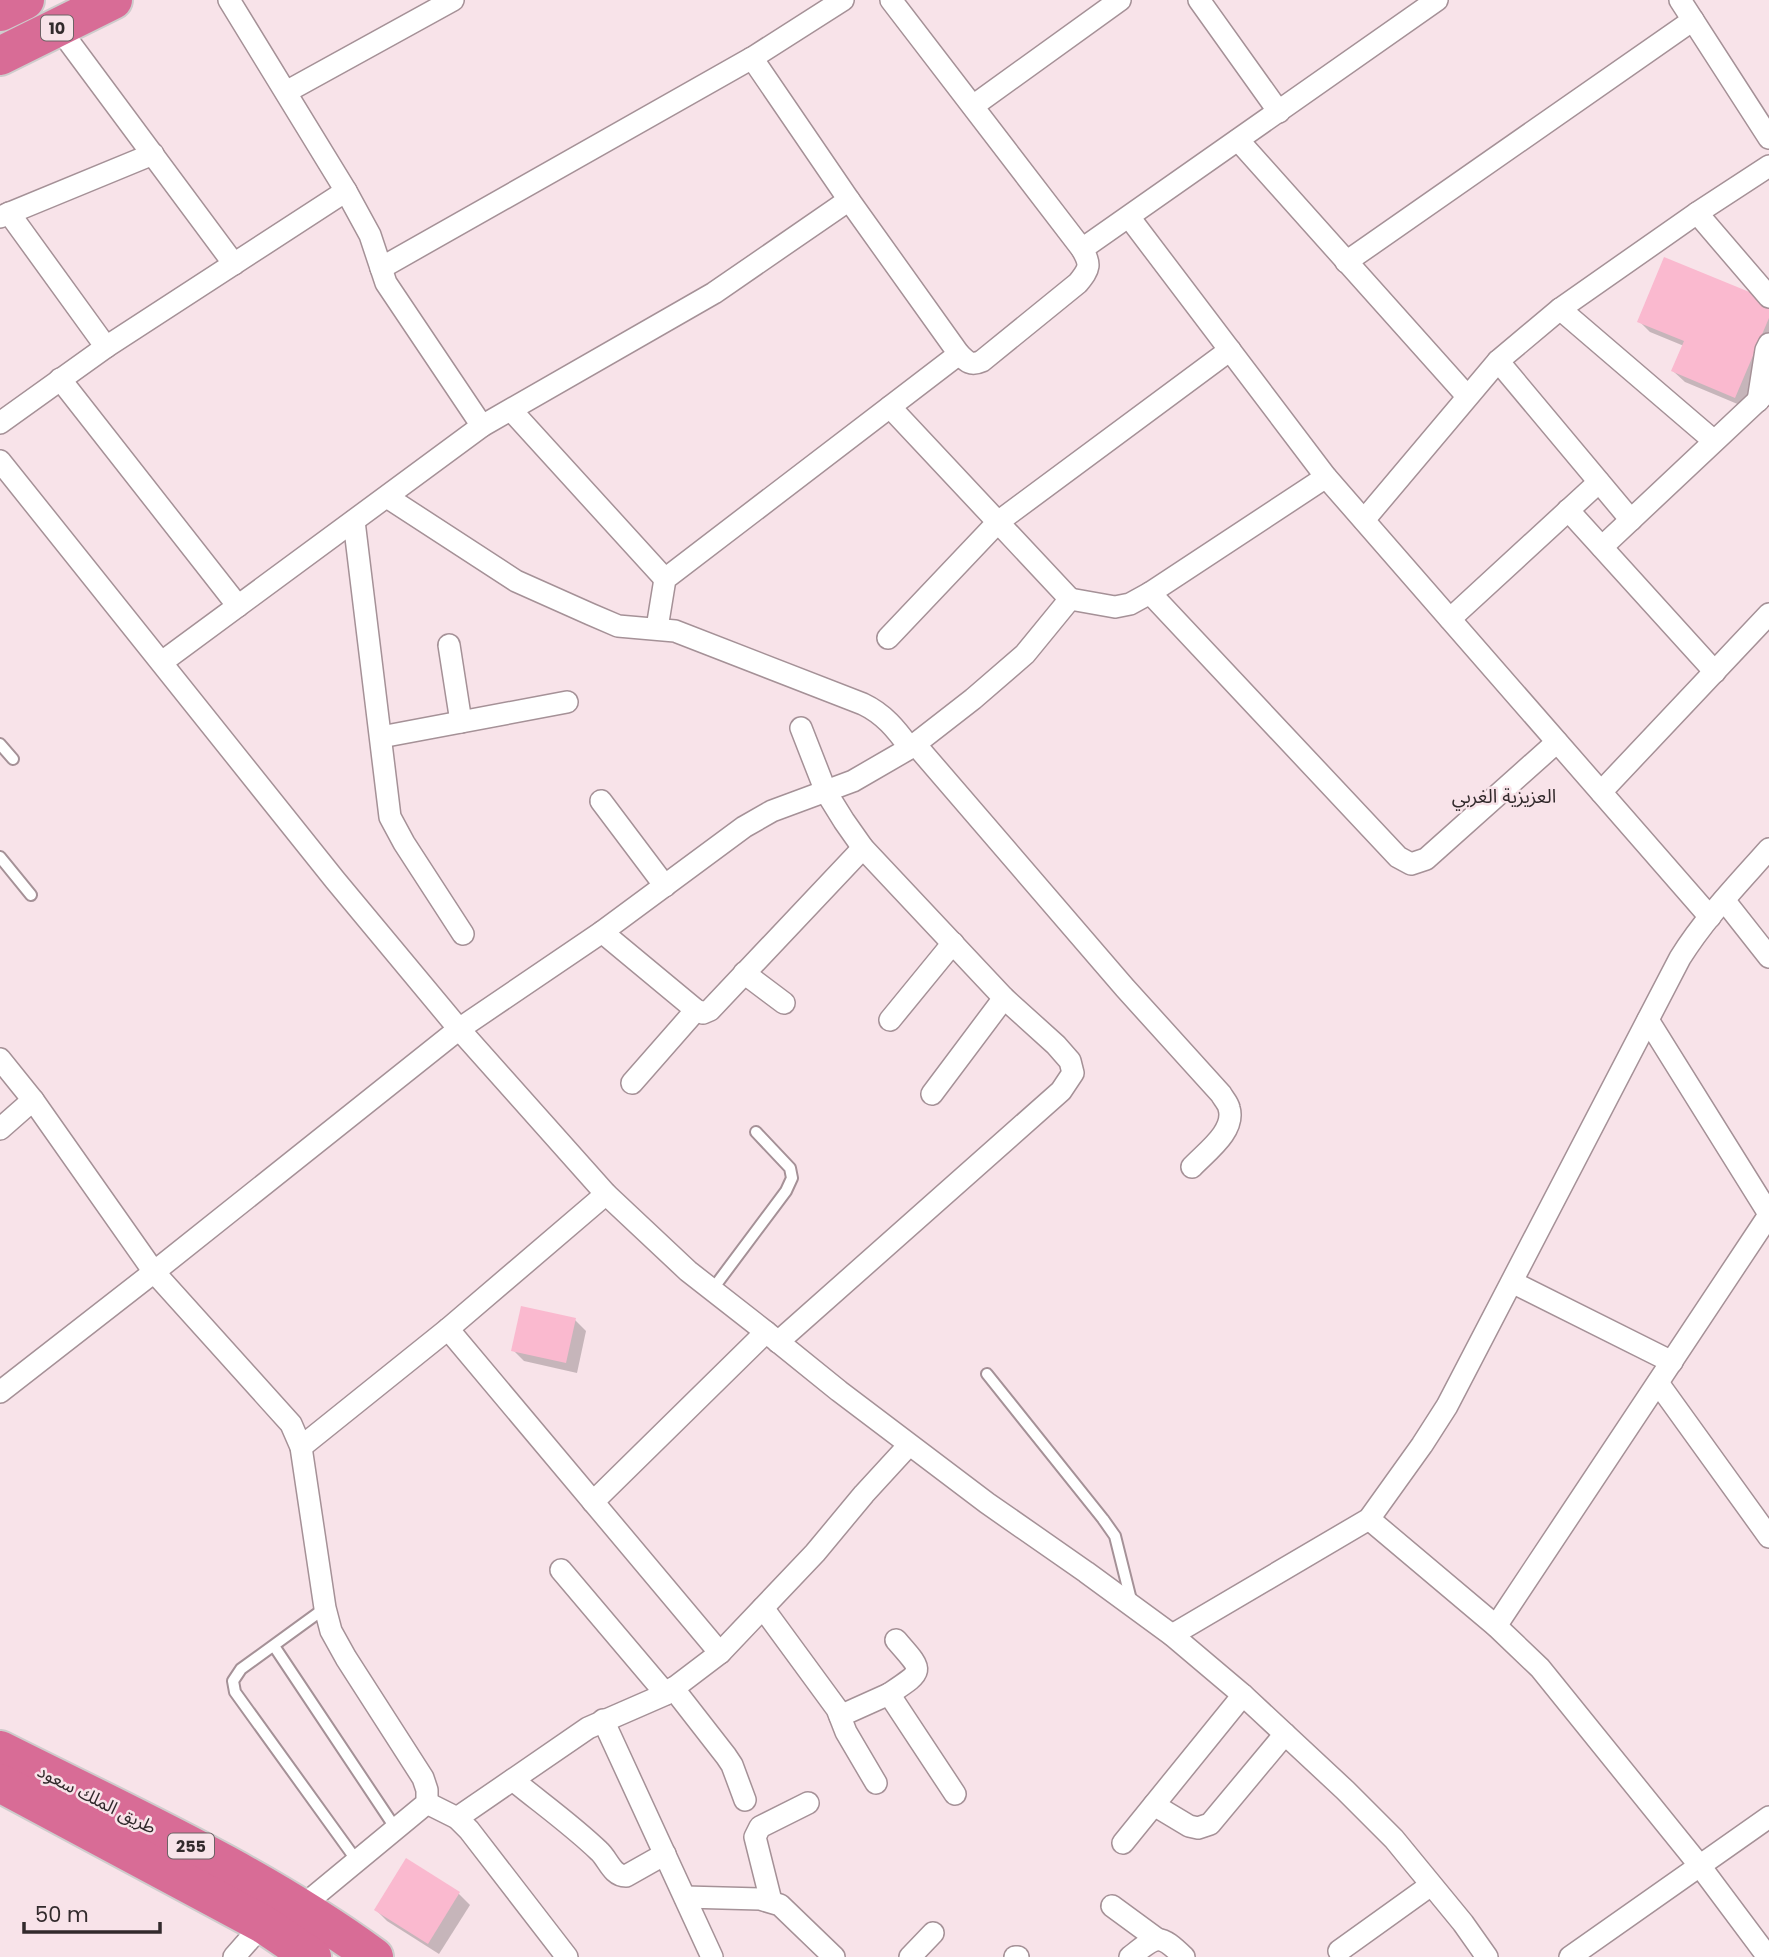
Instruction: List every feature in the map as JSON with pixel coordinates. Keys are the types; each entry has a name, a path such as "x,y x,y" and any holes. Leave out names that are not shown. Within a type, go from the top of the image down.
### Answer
{"highway":[{"name":"10","path":"0,12 25,0"},
{"name":"10","path":"0,56 113,0"},
{"path":"0,1743 55,1795"},
{"name":"طريق الملك سعود","path":"0,1750 55,1795 312,1957"},
{"name":"طريق الملك سعود","path":"0,1786 55,1795 233,1867 344,1935 374,1957"}],"street":[{"path":"229,0 346,191 370,235 386,283 482,426"},
{"path":"286,92 453,0"},
{"path":"381,268 752,58 843,0"},
{"path":"752,58 959,354 968,363 982,361 1078,282 1089,267 1089,260 891,0"},
{"path":"973,106 1119,0"},
{"path":"1199,0 1279,112"},
{"path":"1083,249 1437,0"},
{"path":"1680,0 1769,138"},
{"path":"1346,262 1693,20"},
{"path":"58,27 234,264"},
{"path":"1238,140 1467,396"},
{"path":"106,347 4,215 153,154"},
{"path":"1364,520 1498,361 1560,309 1769,166"},
{"path":"0,423 106,347 346,191"},
{"path":"162,662 482,426 714,293 849,200"},
{"path":"1697,213 1769,297"},
{"path":"1129,217 1326,477 1710,917"},
{"path":"1560,309 1714,441"},
{"path":"1602,547 1763,396 1766,350 1769,344"},
{"path":"888,638 998,522 1230,350"},
{"path":"657,628 665,579 959,354"},
{"path":"1498,361 1630,520"},
{"path":"60,379 237,606"},
{"path":"890,407 1070,598 1115,607 1130,604 1150,593 1326,477"},
{"path":"510,410 665,579"},
{"path":"0,461 335,880 459,1029 606,1194 688,1271 839,1391 987,1503 1172,1635 1243,1695 1394,1839 1463,1923 1487,1957"},
{"path":"1450,619 1599,482"},
{"path":"387,497 516,581 618,626 675,631 863,704 892,723 1221,1094 1229,1107 1231,1121 1224,1133 1192,1167"},
{"path":"1568,510 1716,672"},
{"path":"354,521 390,817 463,934"},
{"path":"1150,593 1398,857 1410,864 1426,859 1557,742"},
{"path":"0,1392 459,1029 602,932 744,827 772,811 853,781 913,746 1025,654 1070,598"},
{"path":"1601,792 1769,614"},
{"path":"449,645 461,722"},
{"path":"382,737 567,702"},
{"path":"593,1502 772,1337 1061,1091 1073,1073 1070,1061 1056,1045 1004,998 863,848 826,792 800,728"},
{"path":"601,801 665,886"},
{"path":"602,932 703,1013 710,1010 863,848"},
{"path":"1172,1635 1369,1519 1447,1406 1692,939 1769,849"},
{"path":"1724,900 1769,957"},
{"path":"890,1020 953,943"},
{"path":"744,973 784,1003"},
{"path":"932,1094 1004,998"},
{"path":"632,1083 696,1010"},
{"path":"1496,1626 1769,1215 1648,1020"},
{"path":"0,1059 33,1100 154,1272 291,1424 301,1447 331,1630 428,1790 427,1803 300,1908"},
{"path":"0,1129 33,1100"},
{"path":"301,1447 448,1329 606,1194"},
{"path":"1512,1282 1672,1362"},
{"path":"448,1329 720,1653"},
{"path":"1658,1383 1769,1537"},
{"path":"457,1818 588,1728 669,1691 720,1653 815,1553 909,1445"},
{"path":"1369,1519 1496,1626 1541,1668 1700,1866 1768,1957"},
{"path":"561,1570 726,1756 745,1800"},
{"path":"763,1608 837,1709 846,1732 876,1783"},
{"path":"840,1716 889,1694 915,1677 917,1664 896,1640"},
{"path":"889,1694 955,1794"},
{"path":"1123,1843 1243,1695"},
{"path":"603,1720 712,1957"},
{"path":"1154,1805 1189,1826 1198,1828 1210,1824 1285,1734"},
{"path":"513,1780 601,1853 620,1876 626,1876 665,1854"},
{"path":"427,1803 457,1818 469,1830 567,1957"},
{"path":"771,1901 756,1833 760,1827 808,1803"},
{"path":"1570,1957 1769,1817"},
{"path":"1339,1951 1432,1885"},
{"path":"684,1897 771,1901 780,1905 834,1957"},
{"path":"1112,1906 1157,1939 1166,1941 1184,1957"},
{"path":"234,1957 263,1924"},
{"path":"910,1957 933,1933"},
{"path":"1129,1957 1157,1939"}],"lane":[{"path":"0,744 13,759"},
{"path":"0,857 31,895"},
{"path":"712,1290 786,1192 792,1178 790,1168 756,1132"},
{"path":"987,1374 1115,1536 1133,1606"},
{"path":"326,1608 241,1669 233,1681 235,1692 357,1861"},
{"path":"274,1646 396,1829"}],"building":[{"path":"1664,257 1769,300 1769,318 1735,398 1671,371 1684,341 1637,322"},
{"path":"521,1306 576,1318 566,1363 511,1351"},
{"path":"406,1858 460,1892 428,1944 374,1910"}],"district":[{"name":"العزيزية الغربي","path":"1504,796"}]}
